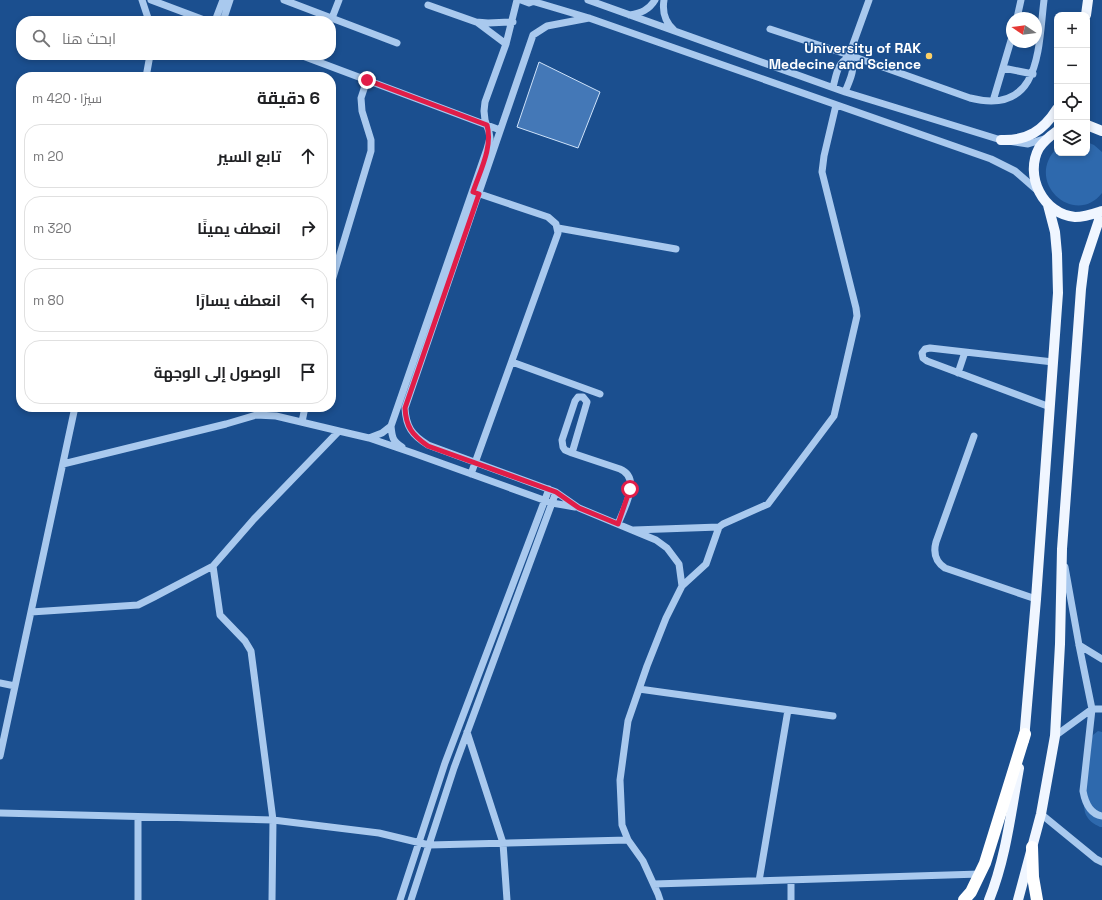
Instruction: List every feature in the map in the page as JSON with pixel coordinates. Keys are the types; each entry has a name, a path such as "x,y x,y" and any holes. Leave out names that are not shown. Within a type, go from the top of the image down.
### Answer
{"highway":[{"path":"964,900 971,892 985,863 1026,734"},
{"path":"1032,847 1033,878 1037,900"}],"main road":[{"path":"1086,12 1088,0"},
{"path":"1001,140 1015,140 1028,137 1049,121 1054,114"},
{"path":"1090,127 1102,131"},
{"path":"1054,133 1048,137 1039,149 1034,162 1034,177 1038,191 1048,205 1060,213 1074,217 1088,216 1102,211"},
{"path":"989,900 996,882 1004,852 1026,734 1058,293 1055,232 1048,205"},
{"path":"1018,900 1041,814 1055,736 1060,644 1062,549 1081,289 1084,265 1102,211"}],"street":[{"path":"142,0 148,16"},
{"path":"151,0 194,16"},
{"path":"217,16 223,0"},
{"path":"225,16 230,0"},
{"path":"284,0 327,16"},
{"path":"333,16 339,0"},
{"path":"517,0 513,22 485,102 485,120 490,138 488,149 476,193 405,408 405,419 416,438 428,446 552,491 579,508"},
{"path":"521,0 529,3 536,1 589,18 991,159 1016,171 1038,191"},
{"path":"588,0 845,92 1001,140 1028,144 1048,137"},
{"path":"630,15 644,11 650,7 655,0"},
{"path":"664,0 663,13 666,20 675,31"},
{"path":"833,87 841,62 849,56 869,0"},
{"path":"1018,12 1021,0"},
{"path":"770,28 970,98 980,101 1001,101 1011,98 1020,91 1033,74 1037,56 1044,0"},
{"path":"428,5 476,22 506,44"},
{"path":"412,453 396,443 392,436 391,426 533,36 547,26 589,18"},
{"path":"336,19 397,42"},
{"path":"476,22 513,22"},
{"path":"993,101 1009,48"},
{"path":"845,92 853,68 849,56"},
{"path":"147,72 149,60"},
{"path":"313,60 500,130"},
{"path":"1004,68 1033,74"},
{"path":"336,267 371,151 371,140 362,111 361,98 367,80"},
{"path":"632,530 719,527 768,504 834,416 857,316 822,172 824,156 836,105"},
{"path":"471,474 557,238 558,228 556,224 548,217 476,193"},
{"path":"558,228 676,249"},
{"path":"1050,407 925,360 922,354 927,348 1053,362"},
{"path":"958,373 965,352"},
{"path":"512,362 600,394"},
{"path":"572,453 587,402 585,398 581,396 575,401 562,440 563,447 565,450 572,453 620,469 628,475 632,484 618,524"},
{"path":"0,756 74,412"},
{"path":"302,422 304,412"},
{"path":"63,464 226,424 256,415 276,416 369,438 548,501 579,508 618,524 656,540 667,548 679,564 682,586"},
{"path":"369,438 382,433 391,426"},
{"path":"31,612 138,605 213,566 254,519 339,431"},
{"path":"974,436 936,542 935,554 937,560 940,565 945,568 1036,599"},
{"path":"400,900 445,763 552,491"},
{"path":"411,900 454,768 548,501"},
{"path":"660,900 643,861 628,840 622,825 620,780 628,721 666,618 682,586 706,564 719,527"},
{"path":"1062,549 1092,709 1083,791 1085,801 1090,809 1102,816"},
{"path":"213,566 220,615 245,641 251,651 273,820 272,900"},
{"path":"1079,645 1102,659"},
{"path":"0,683 15,686"},
{"path":"639,689 834,716"},
{"path":"1055,736 1092,709 1102,709"},
{"path":"759,881 788,710"},
{"path":"461,722 467,732 503,843 507,900"},
{"path":"0,813 273,820 379,833 429,845 628,840"},
{"path":"1041,814 1096,859 1102,862"},
{"path":"138,817 138,900"},
{"path":"654,884 980,874"},
{"path":"791,880 791,900"}],"shaded area":[{"path":"1090,143 1094,145 1102,152 1102,193 1091,203 1079,206 1067,203 1057,196 1049,186 1046,174 1048,161 1054,152 1054,156 1090,156"},
{"path":"1098,731 1102,732 1102,827 1090,821 1084,809 1089,742 1093,735"}],"building":[{"path":"539,62 600,92 578,148 517,127"}],"place":[{"name":"University of RAK Medecine and Science","path":"929,56"}],"route":[{"path":"367,80 487,125 490,138 488,149 473,192 479,194 405,408 405,419 408,426 416,438 428,446 556,492 579,508 618,524 630,489"}]}
